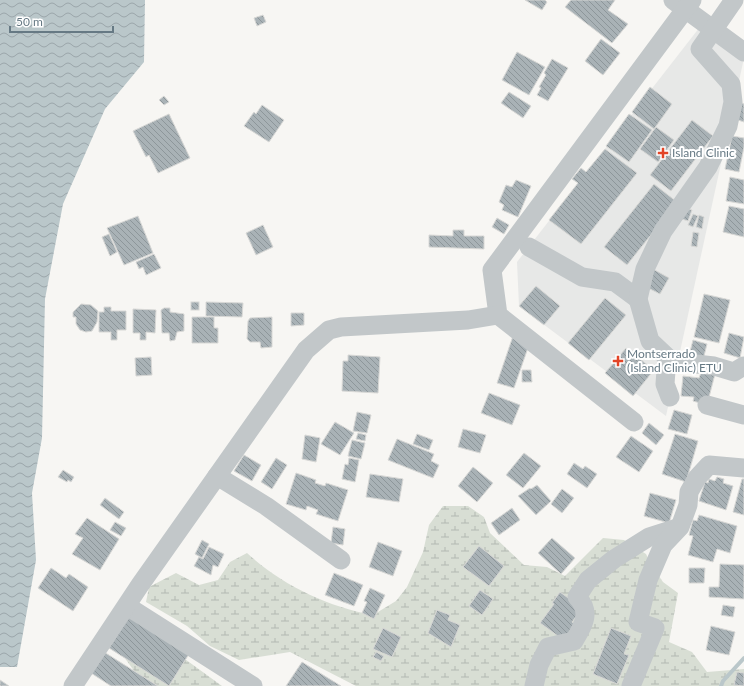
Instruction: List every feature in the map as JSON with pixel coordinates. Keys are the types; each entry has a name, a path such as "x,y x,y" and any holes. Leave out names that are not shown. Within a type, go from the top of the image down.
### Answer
{"street":[{"path":"670,397 665,384 667,357 650,341 638,299 645,269 663,231 708,167 728,126 733,102 731,84 700,49 734,0"},
{"path":"634,422 498,314 492,270 684,3 713,30 744,52"},
{"path":"528,248 582,277 615,282 638,299"},
{"path":"73,686 216,476 306,350 329,330 341,327 468,320 498,314"},
{"path":"678,362 698,366 714,366 734,372 744,366"},
{"path":"706,405 744,415"},
{"path":"632,686 655,628 638,622 648,580 663,545 680,527 688,505 689,492 697,478 709,465 744,468"},
{"path":"216,476 266,506 341,560"},
{"path":"534,686 539,665 548,647 574,641 586,619 585,607 577,597 588,580 614,559 649,537 680,527"},
{"path":"127,606 253,686"}],"shaded area":[{"name":"Island Clinic","path":"703,23 744,58 666,416 519,306 517,262"}],"green space":[{"path":"443,506 468,506 484,517 490,533 524,565 547,567 565,576 603,538 624,540 646,554 663,582 678,593 669,642 692,652 707,672 744,669 744,686 356,686 290,652 239,660 210,646 187,626 146,602 149,587 176,573 199,585 218,580 230,562 247,553 275,575 306,593 338,606 373,615 396,601 407,587 423,552 429,525"},
{"path":"145,630 222,686 145,686 119,650"}],"water":[{"path":"0,0 145,0 144,62 105,109 63,204 45,299 42,438 32,493 36,560 17,667 0,667"}],"building":[{"path":"525,0 545,0 547,2 542,10"},
{"path":"571,0 615,0 608,10 628,24 612,43 565,7"},
{"path":"263,15 266,22 257,26 254,18"},
{"path":"601,39 620,53 603,75 585,61"},
{"path":"517,52 545,67 529,95 502,80"},
{"path":"552,59 568,68 548,101 537,95 541,88 539,87 546,75 544,73"},
{"path":"650,87 672,104 654,129 632,112"},
{"path":"509,92 531,106 523,118 501,103"},
{"path":"164,96 169,102 164,105 159,100"},
{"path":"742,103 744,104 744,122 738,120"},
{"path":"262,105 284,120 269,142 244,126 254,112 256,114"},
{"path":"169,114 190,158 158,173 149,155 146,157 133,131"},
{"path":"629,114 652,130 629,162 606,146"},
{"path":"692,120 713,136 671,191 650,175"},
{"path":"656,127 674,140 658,162 640,149"},
{"path":"732,136 744,138 744,147 739,172 725,169"},
{"path":"605,149 637,173 581,244 549,220 578,183 572,179 581,168 586,172"},
{"path":"730,177 744,180 744,204 726,201"},
{"path":"516,180 531,186 518,217 502,210 504,205 499,202 506,185 512,187"},
{"path":"654,184 677,202 627,265 604,247"},
{"path":"729,206 744,209 744,237 723,232"},
{"path":"686,209 692,210 688,221 682,219"},
{"path":"693,214 698,216 693,227 688,225"},
{"path":"699,215 704,217 702,229 696,227"},
{"path":"138,216 153,253 124,265 107,228"},
{"path":"497,218 509,225 504,234 492,227"},
{"path":"263,225 273,247 256,255 246,233"},
{"path":"453,230 464,230 464,236 484,236 484,249 429,247 429,235 453,236"},
{"path":"693,232 699,233 697,247 691,246"},
{"path":"109,234 117,252 110,256 102,237"},
{"path":"154,254 161,268 146,275 143,267 139,269 136,262"},
{"path":"653,269 669,278 660,294 644,286"},
{"path":"536,286 560,306 544,325 519,306"},
{"path":"704,294 730,300 719,343 694,337"},
{"path":"605,298 626,315 589,360 568,343"},
{"path":"191,302 199,302 199,310 191,310"},
{"path":"206,302 243,303 242,317 206,316"},
{"path":"81,304 91,305 98,311 97,322 92,331 86,332 80,330 76,324 76,317 73,317 73,312"},
{"path":"104,307 111,307 111,311 126,311 126,330 117,330 117,340 111,340 111,332 99,332 99,312 104,312"},
{"path":"164,308 170,308 170,312 184,314 184,331 177,332 175,340 170,341 169,333 162,333 161,310"},
{"path":"133,309 156,310 155,333 146,332 146,340 140,340 140,333 133,333"},
{"path":"291,313 304,313 304,325 291,326"},
{"path":"192,317 214,317 214,328 218,328 218,343 192,343"},
{"path":"272,317 272,347 261,348 260,342 250,342 247,339 248,321 250,318"},
{"path":"729,333 744,337 740,358 724,353"},
{"path":"513,336 530,342 514,388 497,383"},
{"path":"693,340 707,344 703,360 689,356"},
{"path":"626,348 654,370 633,396 605,373"},
{"path":"348,355 380,357 378,393 342,391 343,361 348,361"},
{"path":"151,357 152,375 136,376 135,358"},
{"path":"522,370 531,370 532,382 522,382"},
{"path":"702,370 715,374 707,405 693,401 694,397 681,396 683,376 699,378"},
{"path":"489,393 520,405 512,425 481,413"},
{"path":"674,410 692,415 687,434 668,429"},
{"path":"357,412 371,415 367,433 353,431"},
{"path":"335,422 354,433 340,455 321,444"},
{"path":"649,423 664,435 656,445 642,433"},
{"path":"463,429 486,435 480,453 458,447"},
{"path":"358,433 366,435 365,441 356,439"},
{"path":"417,434 433,440 429,450 413,444"},
{"path":"675,434 698,441 686,482 662,474"},
{"path":"305,435 320,438 316,462 302,459"},
{"path":"631,436 653,451 639,472 616,457"},
{"path":"397,439 434,454 431,461 439,465 433,478 388,460"},
{"path":"352,440 365,443 361,459 348,456"},
{"path":"524,453 541,466 523,488 506,475"},
{"path":"244,455 261,465 252,481 234,471"},
{"path":"276,458 287,465 272,489 261,482"},
{"path":"349,458 359,460 355,482 342,479 345,464 348,465"},
{"path":"574,463 583,469 585,466 597,474 587,488 567,474"},
{"path":"473,467 493,483 477,502 458,486"},
{"path":"63,470 74,477 71,482 68,480 67,482 58,477"},
{"path":"296,473 316,480 315,483 325,486 326,483 348,490 338,521 316,514 318,510 307,506 306,510 286,504"},
{"path":"370,474 403,479 399,502 366,497"},
{"path":"717,477 724,479 723,483 733,486 726,510 699,501 705,482 708,483 709,479 715,481"},
{"path":"742,479 744,479 744,515 733,512"},
{"path":"537,485 551,501 536,515 518,496"},
{"path":"562,489 574,498 562,513 551,504"},
{"path":"650,493 676,500 669,523 644,516"},
{"path":"105,498 124,512 119,519 100,505"},
{"path":"512,508 520,520 499,535 491,523"},
{"path":"699,515 737,526 730,553 717,549 713,562 688,555 693,536 689,535 693,520 697,521"},
{"path":"87,518 119,539 100,570 72,554 83,538 75,534"},
{"path":"115,522 126,528 121,536 110,530"},
{"path":"333,527 345,529 343,545 331,543"},
{"path":"552,538 575,558 561,574 538,553"},
{"path":"202,540 209,544 202,558 195,554"},
{"path":"378,542 402,551 393,576 369,567"},
{"path":"479,546 504,566 489,586 463,567"},
{"path":"209,547 224,554 218,567 213,565 211,575 194,566 199,557 203,559"},
{"path":"720,564 744,565 744,599 709,597 709,587 719,587"},
{"path":"51,568 66,578 69,574 88,587 73,611 38,588"},
{"path":"689,568 705,568 704,583 689,583"},
{"path":"334,573 363,585 354,606 325,595"},
{"path":"370,588 385,595 374,619 362,613 367,602 364,601"},
{"path":"480,590 493,599 482,615 469,606"},
{"path":"560,592 575,603 581,610 572,622 576,625 565,641 540,623 554,604 552,603"},
{"path":"723,605 735,607 733,617 721,615"},
{"path":"437,610 450,615 448,620 460,625 451,647 428,633"},
{"path":"129,616 189,654 169,686 109,648"},
{"path":"711,626 735,632 729,655 706,650"},
{"path":"383,628 401,637 392,657 373,649"},
{"path":"611,628 631,636 624,654 629,655 617,684 593,674"},
{"path":"104,652 158,686 111,686 91,673"},
{"path":"376,652 384,656 381,661 373,657"},
{"path":"302,662 341,686 286,686"},
{"path":"737,672 744,673 744,686 734,685"},
{"path":"0,680 9,686 0,686"}],"waterway":[{"path":"721,686 723,681 744,658"}],"place":[{"name":"Island Clinic","path":"663,153"},
{"name":"Montserrado (Island Clinic) ETU","path":"618,361"}]}
